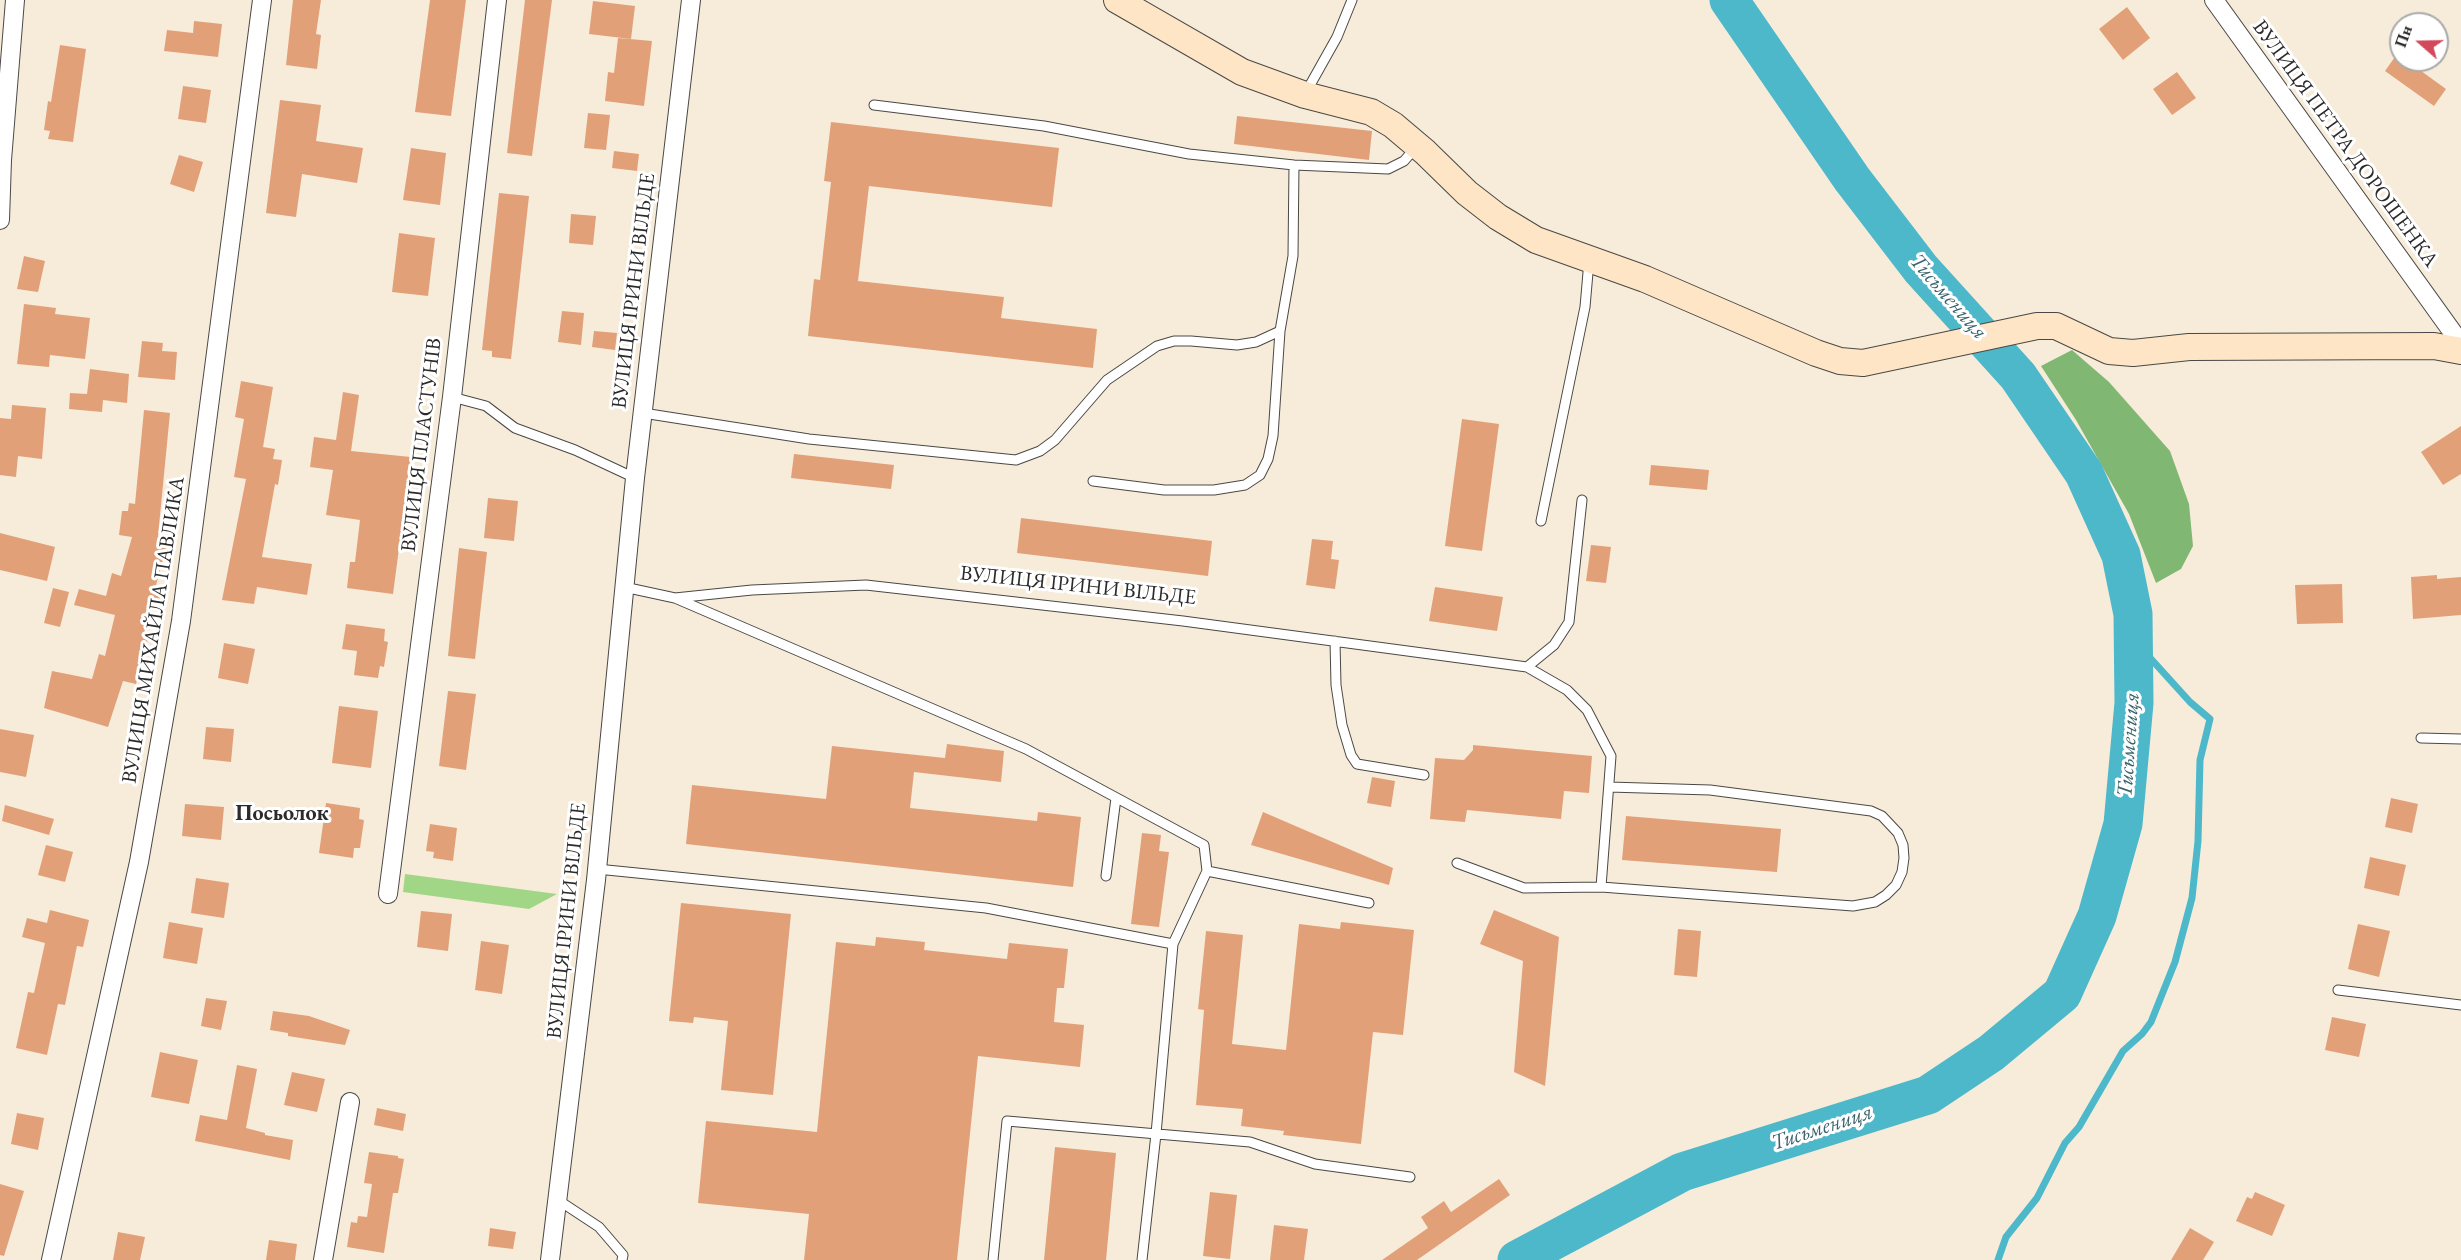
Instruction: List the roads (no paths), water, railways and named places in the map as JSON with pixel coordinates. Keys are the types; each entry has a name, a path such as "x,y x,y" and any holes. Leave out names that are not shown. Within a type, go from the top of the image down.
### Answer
{"street":[{"path":"0,220 2,160 15,0"},
{"name":"ВУЛИЦЯ МИХАЙЛА ПАВЛИКА","path":"51,1260 139,862 182,621 262,0"},
{"name":"ВУЛИЦЯ ПЛАСТУНІВ","path":"388,894 452,396 497,0"},
{"name":"ВУЛИЦЯ ІРИНИ ВІЛЬДЕ","path":"550,1260 597,869 634,478 691,0"},
{"path":"1117,0 1242,72 1305,95 1371,112 1393,125 1417,145 1467,193 1498,217 1536,240 1696,300 1816,353 1840,361 1863,363 2037,326 2056,326 2109,351 2133,353 2189,346 2418,346 2449,347 2461,351"},
{"name":"ВУЛИЦЯ ПЕТРА ДОРОШЕНКА","path":"2214,0 2461,344"},
{"path":"323,1260 350,1102"}],"lane":[{"path":"1305,95 1333,45 1352,0"},
{"path":"874,105 1044,126 1189,154 1294,165 1388,169 1404,161 1417,145"},
{"path":"1093,481 1164,490 1214,490 1245,485 1260,474 1268,459 1273,436 1280,331 1293,256 1294,165"},
{"path":"1541,520 1585,307 1589,261"},
{"path":"643,412 809,439 1016,460 1040,451 1055,440 1107,380 1157,346 1174,341 1191,340 1237,345 1257,342 1280,331"},
{"path":"452,396 486,406 514,428 575,450 634,478"},
{"path":"1582,500 1569,622 1554,645 1527,667 1567,690 1587,710 1611,756 1601,887"},
{"name":"ВУЛИЦЯ ІРИНИ ВІЛЬДЕ","path":"624,586 675,598 752,590 866,585 1183,621 1527,667"},
{"path":"675,598 1026,749 1204,845 1207,871 1173,944 1142,1260"},
{"path":"1335,641 1335,685 1342,725 1351,755 1357,765 1424,775"},
{"path":"2421,738 2461,739"},
{"path":"1457,863 1524,888 1601,887 1864,905 1886,895 1896,885 1902,872 1905,858 1898,833 1882,816 1871,811 1710,790 1610,787"},
{"path":"1106,876 1116,798"},
{"path":"597,869 986,908 1173,944"},
{"path":"1207,871 1369,903"},
{"path":"2338,990 2461,1005"},
{"path":"993,1260 1007,1121 1250,1142 1315,1164 1410,1176"},
{"path":"558,1200 599,1227 623,1255 622,1260"}],"waterway":[{"name":"Тисьмениця","path":"1517,1260 1682,1172 1928,1095 1991,1053 2062,994 2097,916 2123,824 2134,703 2133,614 2121,555 2084,473 2018,376 1921,269 1852,179 1729,0"},
{"path":"1998,1260 2006,1237 2037,1198 2065,1143 2079,1127 2123,1051 2142,1034 2151,1022 2175,962 2192,898 2198,841 2200,760 2210,719 2190,702 2133,639"}],"district":[{"name":"Посьолок","path":"282,814"}]}
